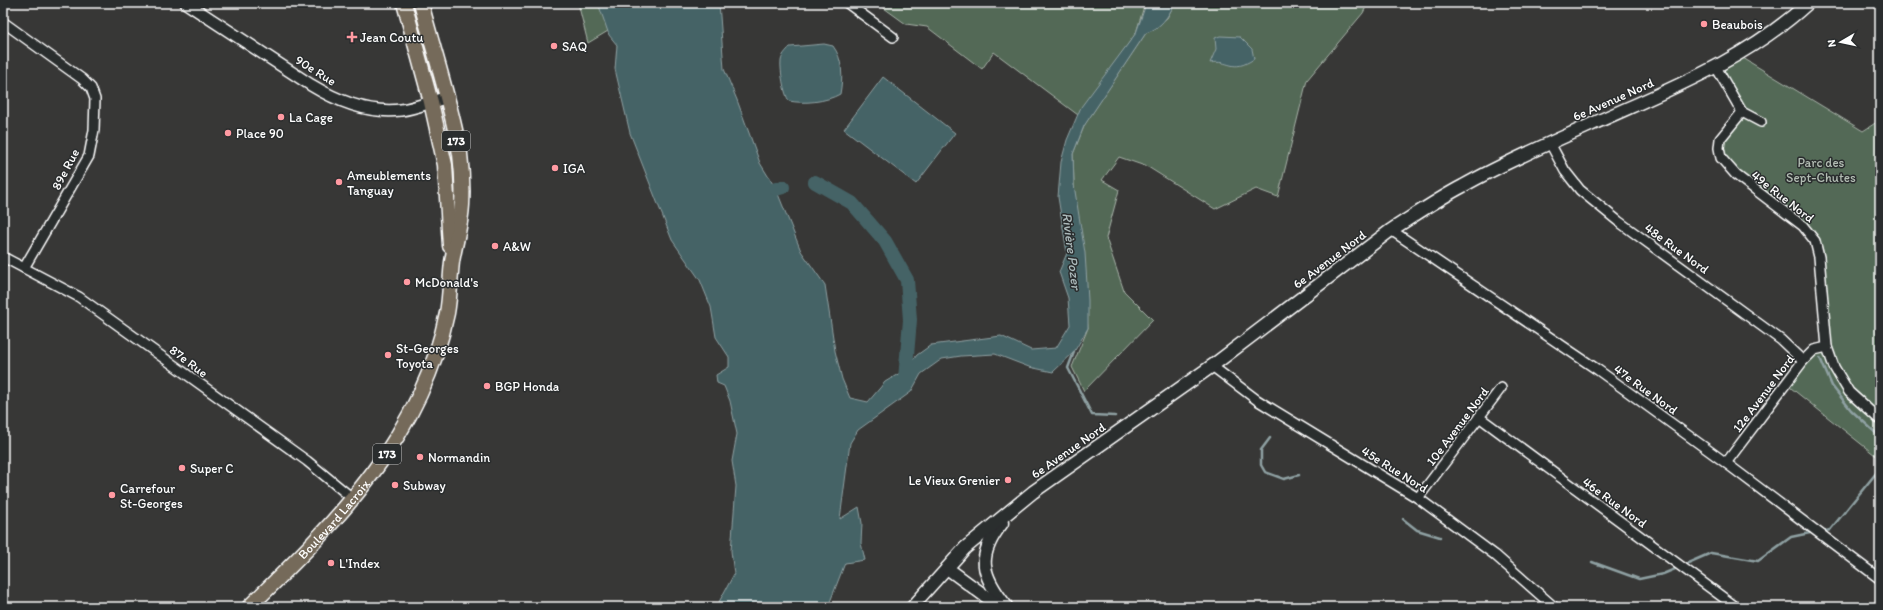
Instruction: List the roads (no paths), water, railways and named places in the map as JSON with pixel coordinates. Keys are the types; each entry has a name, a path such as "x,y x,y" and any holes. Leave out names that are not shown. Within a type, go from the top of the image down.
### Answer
{"main road":[{"name":"Boulevard Lacroix","path":"404,3 431,102 445,165 452,262"},
{"name":"Boulevard Lacroix","path":"249,607 333,522 386,455 424,387 436,353 447,312 452,262 462,206 462,185 460,155 421,3"},
{"name":"6e Avenue Nord","path":"945,571 965,548 1033,492 1212,366 1391,230 1463,186 1550,143 1716,67 1766,38 1790,20 1808,3"},
{"path":"1006,607 988,582 985,570 985,558 988,545 995,532 1012,509"},
{"path":"945,571 994,607"},
{"path":"945,571 1000,607"}],"street":[{"name":"90e Rue","path":"186,3 311,85 326,94 355,107 383,110 402,110 446,98"},
{"path":"847,3 893,37"},
{"name":"89e Rue","path":"3,22 82,79 92,88 95,99 94,130 89,156 24,268"},
{"path":"1716,67 1742,112 1762,122"},
{"name":"49e Rue Nord","path":"1742,112 1720,139 1718,148 1721,158 1736,176 1804,226 1815,241 1819,257 1827,347 1834,367 1849,392 1880,420"},
{"name":"48e Rue Nord","path":"1550,143 1565,171 1580,190 1618,221 1781,340 1803,361"},
{"name":"47e Rue Nord","path":"1391,230 1598,370 1726,463 1880,579"},
{"name":"87e Rue","path":"3,257 79,297 301,457 352,498"},
{"name":"12e Avenue Nord","path":"1726,463 1803,361 1814,350 1827,347"},
{"name":"45e Rue Nord","path":"1212,366 1257,400 1418,498 1495,555 1554,607"},
{"name":"10e Avenue Nord","path":"1418,498 1501,388"},
{"name":"46e Rue Nord","path":"1479,417 1736,607"},
{"name":"6e Avenue Nord","path":"912,607 945,571"}],"water":[{"name":"Rivière Pozer","path":"598,3 719,3 724,69 760,163 776,189 801,251 825,285 835,351 842,379 850,398 868,402 885,382 905,370 917,355 931,345 1001,336 1031,350 1056,348 1070,325 1068,298 1059,272 1067,253 1058,197 1061,162 1067,140 1081,107 1136,33 1145,3 1175,3 1164,21 1156,28 1146,33 1084,126 1073,154 1074,185 1085,253 1088,328 1074,352 1053,372 1029,367 995,354 961,356 942,359 921,374 911,392 858,430 850,443 840,519 859,507 862,523 861,543 865,560 845,563 828,607 718,607 719,602 734,574 731,551 736,486 732,461 737,434 730,401 724,386 717,383 716,375 729,367 729,357 716,337 711,307 700,280 672,240 630,133 615,69 617,45 609,35"},
{"path":"1220,36 1240,37 1252,49 1254,59 1235,66 1217,62 1210,63 1216,49 1215,38"},
{"path":"824,44 833,46 839,57 842,75 840,94 815,102 789,101 784,88 782,76 781,61 783,55 790,47"},
{"path":"883,77 955,133 916,184 844,129"}],"waterway":[{"path":"815,182 852,203 885,241 907,280 910,320 905,379"},
{"path":"776,189 783,187"},
{"path":"1074,352 1068,368 1092,415 1115,416"},
{"path":"1820,358 1832,386 1851,410 1880,437"},
{"path":"1270,438 1261,450 1261,465 1265,472 1284,479 1299,475"},
{"path":"1826,531 1830,530 1877,472"},
{"path":"1403,519 1417,530 1440,537"},
{"path":"1688,563 1711,553 1758,561 1791,537 1810,533"},
{"path":"1592,562 1639,579 1663,574 1675,569"}],"place":[{"name":"Beaubois","path":"1704,24"},
{"name":"Jean Coutu","path":"352,37"},
{"name":"SAQ","path":"554,46"},
{"name":"La Cage","path":"281,117"},
{"name":"Place 90","path":"228,133"},
{"name":"IGA","path":"555,168"},
{"name":"Ameublements Tanguay","path":"339,182"},
{"name":"A&W","path":"495,246"},
{"name":"McDonald's","path":"407,282"},
{"name":"St-Georges Toyota","path":"388,355"},
{"name":"BGP Honda","path":"487,386"},
{"name":"Normandin","path":"420,457"},
{"name":"Super C","path":"182,468"},
{"name":"Le Vieux Grenier","path":"1008,480"},
{"name":"Subway","path":"395,485"},
{"name":"Carrefour St-Georges","path":"112,495"},
{"name":"L'Index","path":"331,563"}],"park label":[{"name":"Parc des Sept-Chutes","path":"1821,170"}]}
